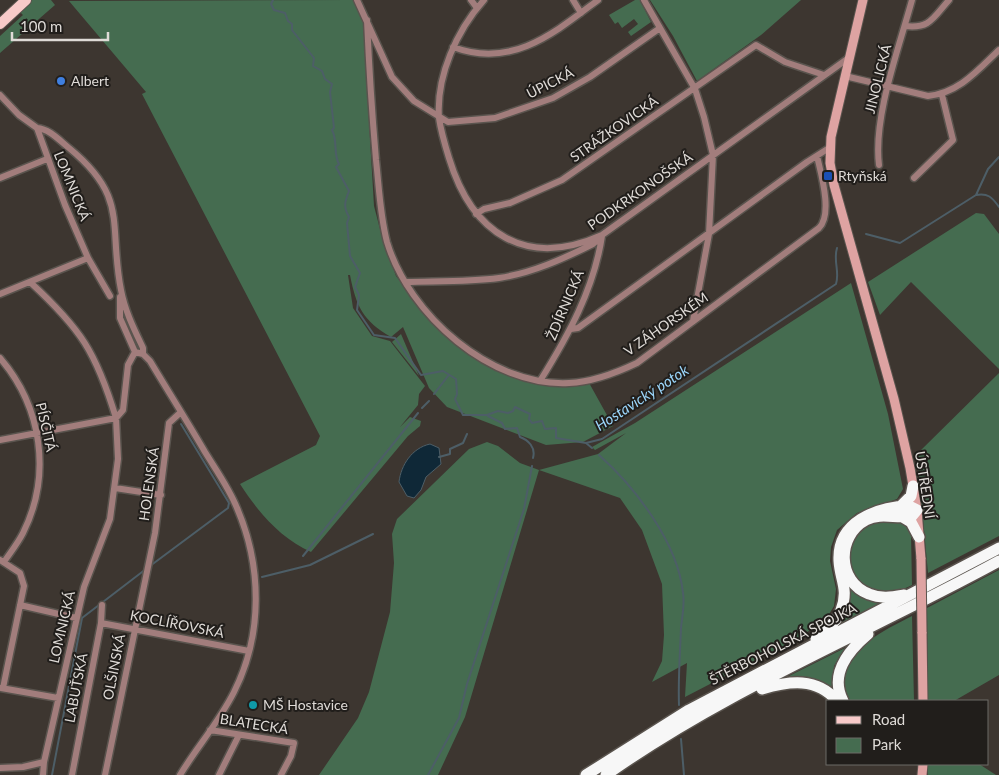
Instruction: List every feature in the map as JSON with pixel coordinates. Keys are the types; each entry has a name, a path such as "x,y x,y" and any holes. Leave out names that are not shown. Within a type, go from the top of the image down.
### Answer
{"highway":[{"path":"913,486 911,496 901,512 876,516 865,520 855,528 848,538 844,551 847,572 861,590 880,597 904,595 931,585"},
{"path":"795,654 828,628 841,611 845,588 839,553 846,533 857,520 867,515 901,512 912,516 917,510"},
{"path":"901,512 912,522 919,536"},
{"name":"ŠTĚRBOHOLSKÁ SPOJKA","path":"586,775 666,723 999,548"},
{"name":"ŠTĚRBOHOLSKÁ SPOJKA","path":"606,775 670,734 739,695 999,561"},
{"path":"843,700 838,679 844,660 863,638 887,620"},
{"path":"739,695 778,684 801,682 824,689 836,700"}],"main road":[{"path":"0,24 26,0"}],"street":[{"name":"V ZÁHORSKÉM","path":"358,0 392,77 414,101 439,117"},
{"path":"471,0 477,8"},
{"name":"PODKRKONOŠSKÁ","path":"484,0 477,8 454,47 441,89 439,117 453,171 476,214 501,236 532,246 566,247 587,242 602,235 850,57"},
{"path":"573,0 581,13"},
{"path":"454,47 467,52 499,54 523,49 551,34 598,0"},
{"path":"644,0 694,88 704,117 713,155 709,234 693,322"},
{"path":"571,329 578,328 829,148 863,0"},
{"name":"JINOLICKÁ","path":"879,165 876,144 888,87 912,0"},
{"path":"904,26 917,27 929,24 948,0"},
{"name":"V ZÁHORSKÉM","path":"367,20 381,210 388,242 406,282 426,312 464,347 504,372 540,381 571,383 607,376 637,362 824,223 826,209 817,156"},
{"name":"ÚPICKÁ","path":"439,117 448,122 477,121 534,106 572,88 660,28"},
{"name":"STRÁŽKOVICKÁ","path":"476,214 484,209 510,203 562,180 756,45 785,62 824,75"},
{"path":"845,76 928,96 942,94 954,90 970,78 999,50"},
{"path":"914,178 954,140 942,94"},
{"path":"0,95 19,115 37,128 44,129 79,156 94,170 106,189 113,211 121,290 120,318 135,352 143,354 150,361 237,506 248,536 256,599 249,651 234,693 180,775"},
{"name":"LOMNICKÁ","path":"37,128 47,159 88,258 110,296"},
{"name":"ÚSTŘEDNÍ","path":"829,148 834,185 894,399 913,486 921,559 923,700"},
{"path":"0,178 47,159"},
{"path":"406,282 466,281 500,278 530,271 593,244 602,235"},
{"name":"ŽDÍRNICKÁ","path":"540,381 571,329 589,285 602,235"},
{"path":"0,294 88,258"},
{"path":"0,440 116,418 104,377 88,346 58,307 30,282"},
{"path":"121,290 127,314 143,348 143,354"},
{"name":"LOMNICKÁ","path":"43,775 44,762 76,618 85,585 110,519 118,459 116,418 123,410 128,365 135,352"},
{"name":"PÍSČITÁ","path":"0,358 13,372 23,390 37,432 41,462 38,489 22,534 2,561"},
{"name":"HOLENSKÁ","path":"147,563 161,495 170,423 181,412"},
{"path":"115,488 161,495"},
{"path":"2,561 20,573 23,580 20,605 2,688 58,698"},
{"name":"OLŠINSKÁ","path":"105,775 147,563"},
{"path":"20,605 76,618"},
{"name":"LABUŤSKÁ","path":"72,775 101,622 102,605"},
{"name":"KOCLÍŘOVSKÁ","path":"101,622 249,651"},
{"name":"BLATECKÁ","path":"210,730 294,743 291,756 281,775"},
{"path":"219,775 239,735"},
{"path":"0,768 23,767 44,762"}],"green space":[{"path":"26,0 51,0 55,5 32,25 27,20 31,26 0,53 0,36 23,15 17,9"},
{"path":"354,0 363,20 374,206 396,276 426,314 460,347 495,370 539,383 588,381 613,426 583,442 546,445 447,407 429,388 403,327 391,337 367,319 358,304 350,275 348,275 353,308 372,336 390,341 425,386 419,394 418,405 400,427 410,417 421,421 420,426 408,436 311,552 280,532 262,514 240,484 316,445 320,436 142,94 146,92 69,1"},
{"path":"635,0 640,0 651,22 631,36 628,32 638,24 634,19 622,28 618,22 615,24 609,15"},
{"path":"650,0 801,0 761,35 697,81 673,36"},
{"path":"976,213 984,214 999,234 999,369 911,282 880,315 868,282"},
{"path":"851,283 888,414 903,489 897,499 857,513 837,530 831,547 830,561 836,589 834,606 825,621 791,642 685,697 687,663 652,682 662,661 664,635 662,584 642,530 620,498 539,470 598,454 626,433 595,450 592,447 635,423"},
{"path":"401,334 419,376 392,342"},
{"path":"999,373 999,536 928,573 917,454"},
{"path":"487,442 498,446 520,463 539,470 465,717 438,775 319,775 358,718 369,692 390,612 394,563 392,534 397,519 469,449"},
{"path":"896,521 907,525 911,534 912,585 893,592 876,591 862,585 853,574 848,561 849,547 856,534 869,523"},
{"path":"999,570 999,675 956,700 928,700 927,608"},
{"path":"851,589 861,597 881,604 842,623 849,605"},
{"path":"912,616 914,700 847,700 843,685 845,671 851,659 860,648 885,630"},
{"path":"845,648 834,666 833,688 809,677 789,676"},
{"path":"928,765 981,765 996,775 928,775"}],"water":[{"path":"430,444 439,448 441,464 426,477 421,490 414,498 407,496 399,482 402,469 413,453"}],"waterway":[{"name":"Hostavický potok","path":"273,0 271,4 274,10 285,13 288,21 292,24 292,30 314,58 313,66 322,71 325,79 332,84 330,92 334,128 332,130 339,164 336,167 349,191 345,204 349,217 347,223 350,256 360,273 355,287 359,295 357,310 374,335 395,338 421,375 443,371 456,379 457,394 455,399 463,415 487,415 498,411 508,413 513,411 515,407 530,414 529,419 532,423 542,421 545,429 556,428 556,438 586,443 602,439 836,284 837,248"},
{"path":"976,195 988,169 999,157"},
{"name":"Hostavický potok","path":"866,234 900,243 976,195 989,196 999,207"},
{"path":"434,394 448,376"},
{"path":"422,408 429,401"},
{"path":"303,556 418,413"},
{"path":"488,416 502,423 505,429 517,428 520,437 526,440 532,447 533,458"},
{"path":"150,566 228,508 229,503 181,424"},
{"path":"439,457 450,454 450,449 463,443 467,434"},
{"name":"Hostavický potok","path":"586,443 592,448"},
{"path":"599,455 627,483 653,517 673,555 679,574 684,602 681,628 679,705"},
{"path":"428,775 459,718 467,684 524,509 532,466"},
{"path":"262,577 310,565 373,534"},
{"path":"52,775 82,618 146,569"},
{"path":"681,739 684,775"}],"place":[{"name":"Albert","path":"61,81"},
{"name":"Rtyňská","path":"828,176"},
{"name":"MŠ Hostavice","path":"253,705"}]}
